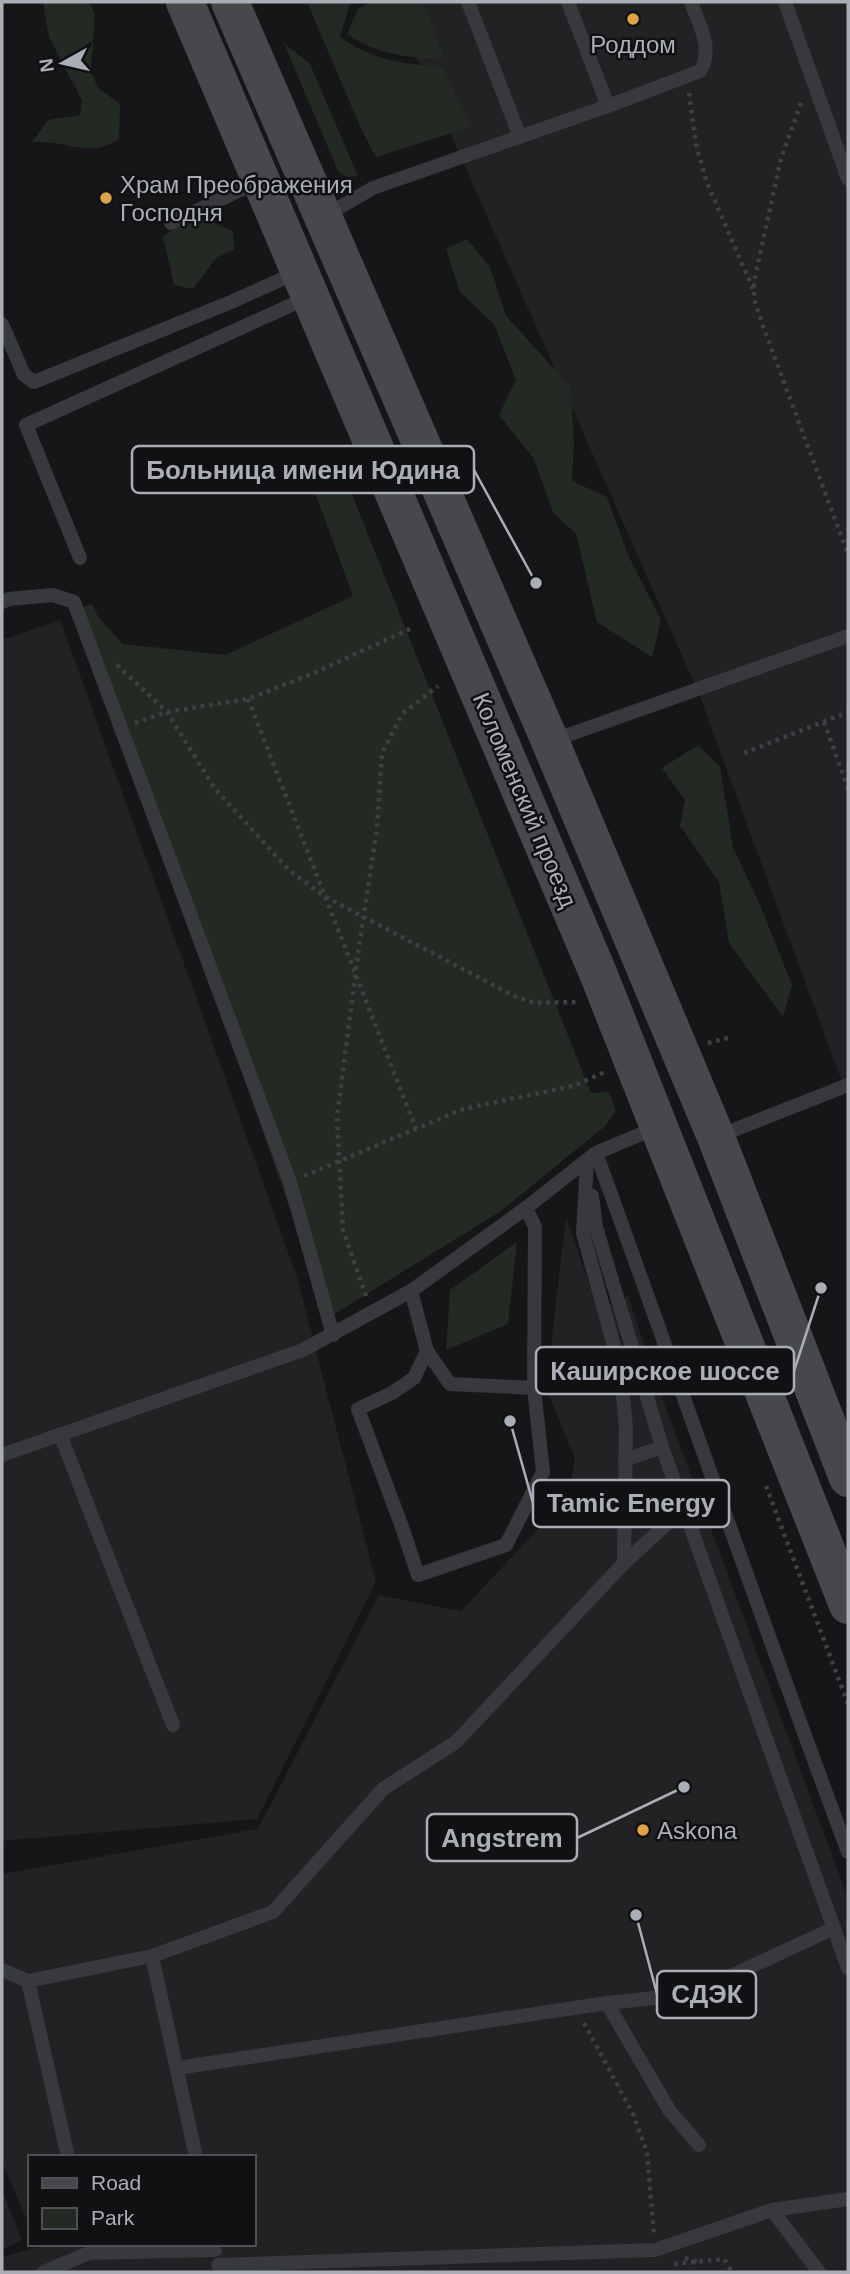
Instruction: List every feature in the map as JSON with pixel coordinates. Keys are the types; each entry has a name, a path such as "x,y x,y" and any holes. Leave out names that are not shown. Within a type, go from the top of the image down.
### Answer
{"main road":[{"name":"Коломенский проезд","path":"185,2 598,973 848,1605"},
{"name":"Коломенский проезд","path":"230,2 550,741 716,1137 848,1477"}],"lane":[{"path":"468,2 520,137"},
{"path":"568,2 608,106"},
{"path":"322,217 373,188 687,78 700,71 706,55 705,37 691,2"},
{"path":"785,2 848,179"},
{"path":"171,223 261,180"},
{"path":"2,324 24,375 34,382 231,302 305,284"},
{"path":"80,558 26,425 305,284"},
{"path":"2,602 53,594 75,602 290,1182 333,1335"},
{"path":"550,741 848,636"},
{"path":"716,1137 848,1085"},
{"path":"2,1455 303,1350 333,1335 411,1291 591,1157 660,1126"},
{"path":"591,1157 596,1227 662,1447 848,1968"},
{"path":"591,1157 583,1233 620,1368 626,1427 624,1563"},
{"path":"591,1157 677,1373 782,1676 848,1852"},
{"path":"427,1351 414,1378 392,1393 358,1409 418,1576 506,1545 543,1472 534,1388 536,1234 526,1208"},
{"path":"411,1291 427,1351 450,1384 534,1388"},
{"path":"60,1434 173,1725"},
{"path":"625,1460 662,1447"},
{"path":"2,1970 28,1982 152,1956 273,1912 383,1789 456,1742 624,1563 684,1508"},
{"path":"177,2068 576,2007 692,1994 834,1928"},
{"path":"152,1956 196,2155"},
{"path":"28,1982 68,2155"},
{"path":"607,2003 669,2110 699,2145"},
{"path":"44,2272 88,2248 214,2247 219,2269 655,2250 772,2210 848,2199"},
{"path":"772,2210 819,2272"}],"path":[{"path":"687,78 696,144 706,180 754,290 757,308 779,372 848,554"},
{"path":"754,290 781,158 803,98 815,86"},
{"path":"121,728 167,712 248,699 314,673 412,628"},
{"path":"88,638 167,712 215,789 289,870 324,896 514,996 534,1003 579,1002"},
{"path":"372,1313 343,1230 337,1117 377,829 382,753 402,714 438,686"},
{"path":"248,699 416,1129"},
{"path":"744,753 848,712"},
{"path":"824,722 848,788"},
{"path":"290,1182 463,1109 573,1086 608,1071"},
{"path":"698,1357 714,1350"},
{"path":"576,2007 633,2114 647,2152 655,2250 698,2262"}],"shaded area":[{"path":"392,2 848,2 848,1098 697,689"},
{"path":"60,620 297,1277 376,1582 257,1819 2,1841 2,640"},
{"path":"566,1217 598,1309 628,1296 660,1392 848,1898 848,2272 2,2272 2,2257 38,2246 256,2246 256,2155 28,2155 28,2222 2,2162 2,1874 258,1829 379,1595 461,1611 569,1496 575,1458 546,1388"},
{"path":"2,2190 22,2240 2,2250"}],"green space":[{"path":"43,2 89,2 95,14 91,68 97,87 120,104 119,139 106,146 82,148 32,142 48,120 80,115 82,100 49,37"},
{"path":"307,2 353,2 350,3 340,37 377,56 443,68 471,127 376,157 362,131"},
{"path":"371,2 424,2 444,59 394,54 371,47 347,34 358,9"},
{"path":"284,43 310,64 358,176 347,177 338,171"},
{"path":"200,217 233,231 234,250 217,257 193,289 174,285 163,236"},
{"path":"467,239 490,267 506,316 571,387 574,441 572,481 607,497 628,555 661,620 652,657 597,622 576,534 553,512 534,459 499,415 516,380 494,324 460,292 446,249"},
{"path":"343,472 591,1093 609,1092 616,1110 605,1126 501,1211 328,1318 80,608 92,604 98,617 123,644 225,655 353,596 313,487"},
{"path":"698,745 720,767 733,848 760,905 792,985 783,1017 729,943 719,882 680,826 685,800 662,768"},
{"path":"517,1242 508,1324 446,1350 450,1290"}],"place":[{"name":"Роддом","path":"633,19"},
{"name":"Храм Преображения Господня","path":"106,198"},
{"name":"Больница имени Юдина","path":"536,583"},
{"name":"Каширское шоссе","path":"821,1288"},
{"name":"Tamic Energy","path":"510,1421"},
{"name":"Angstrem","path":"684,1787"},
{"name":"Askona","path":"643,1830"},
{"name":"СДЭК","path":"636,1915"}]}
